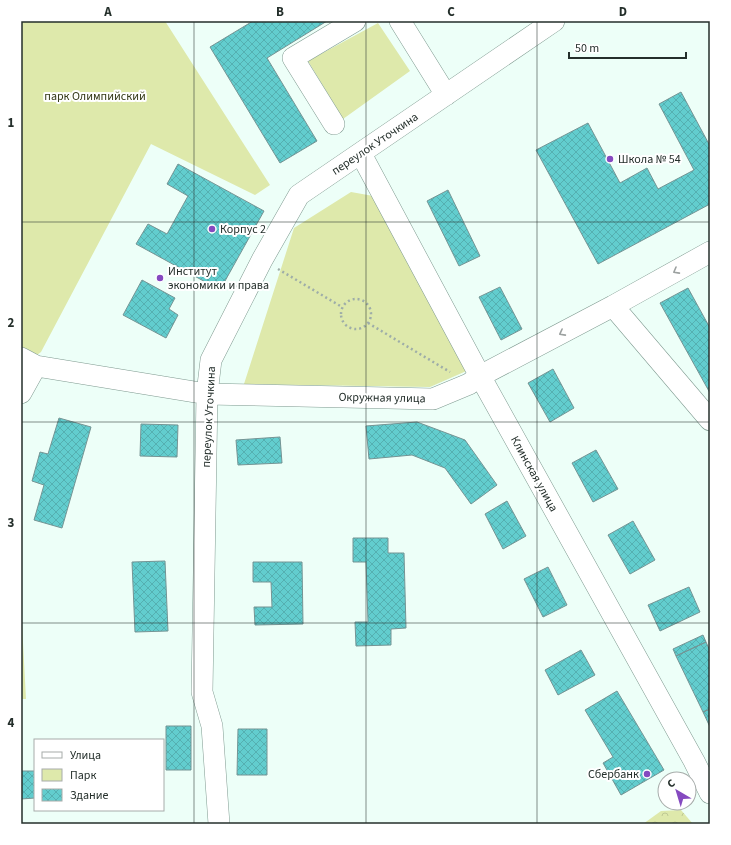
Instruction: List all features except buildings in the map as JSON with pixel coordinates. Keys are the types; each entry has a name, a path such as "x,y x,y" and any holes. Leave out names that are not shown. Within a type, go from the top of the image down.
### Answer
{"street":[{"path":"334,124 293,58 355,21"},
{"path":"400,21 446,95"},
{"name":"переулок Уточкина","path":"219,824 212,726 202,692 207,394 211,360 262,260 299,196 554,21"},
{"name":"Клинская улица","path":"360,154 474,380 702,758 710,793"},
{"name":"Окружная улица","path":"28,362 207,394 433,400 474,380 613,306 710,252"},
{"path":"613,306 710,420"},
{"path":"21,393 28,362"}],"path":[{"path":"262,260 342,307"},
{"path":"354,299 364,301 368,305 371,314 368,324 360,329 345,326 341,317 342,307 345,303 354,299"},
{"path":"368,324 474,380"}],"green space":[{"name":"парк Олимпийский","path":"21,21 165,21 270,185 255,195 151,144 41,352 21,367"},
{"path":"378,23 410,71 343,119 308,61"},
{"path":"351,192 390,199 480,365 430,387 244,384 294,228"},
{"path":"21,605 26,699 21,699"},
{"path":"661,811 682,811 693,824 643,824"}],"place":[{"name":"Школа № 54","path":"610,159"},
{"name":"Корпус 2","path":"212,229"},
{"name":"Институт экономики и права","path":"160,278"},
{"name":"Сбербанк","path":"647,774"}]}
